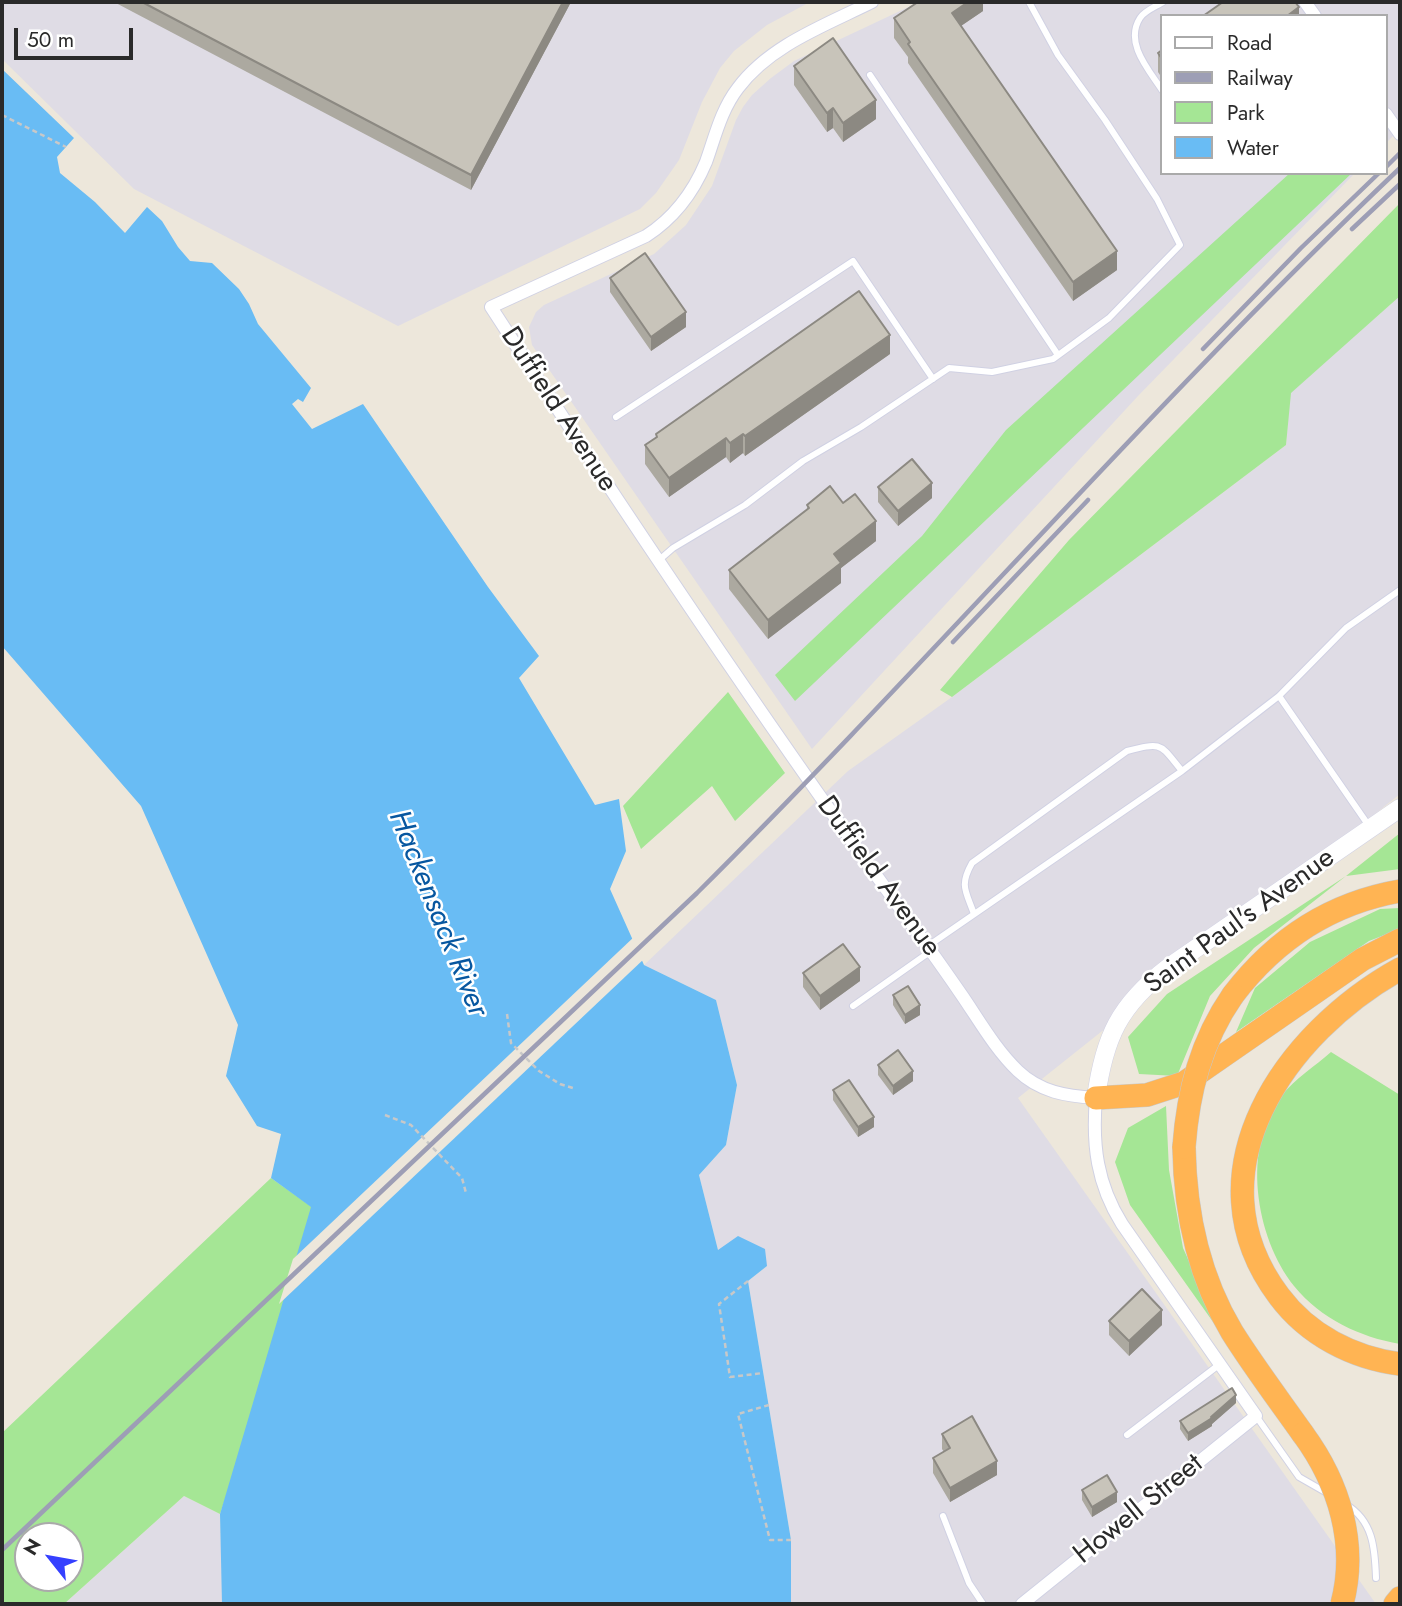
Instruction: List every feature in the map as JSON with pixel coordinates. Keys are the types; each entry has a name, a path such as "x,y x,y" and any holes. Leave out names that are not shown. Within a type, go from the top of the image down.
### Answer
{"highway":[{"path":"1342,1604 1349,1564 1345,1525 1336,1493 1327,1472 1303,1434 1231,1331 1211,1289 1190,1218 1184,1147 1196,1070 1211,1030 1233,995 1270,953 1302,929 1352,903 1400,891"},
{"path":"1096,1098 1147,1095 1184,1083 1363,959 1400,940"},
{"path":"1400,969 1344,1008 1317,1033 1283,1072 1255,1121 1244,1163 1242,1192 1246,1223 1260,1264 1276,1292 1290,1309 1316,1332 1350,1352 1378,1361 1400,1364"},
{"path":"1395,1604 1400,1598"}],"street":[{"name":"Duffield Avenue","path":"873,2 794,41 746,79 725,109 698,180 666,222 646,236 491,307 780,742 930,948 999,1050 1017,1070 1035,1084 1058,1094 1096,1098"},
{"path":"1388,117 1400,134"},
{"name":"Saint Paul's Avenue","path":"1096,1098 1100,1065 1108,1039 1128,1007 1146,986 1169,967 1400,808"},
{"path":"1096,1098 1094,1144 1107,1199 1256,1416"},
{"name":"Howell Street","path":"1022,1604 1256,1416"}],"lane":[{"path":"658,561 673,548 745,505 803,461 861,428 949,368 992,372 1053,359 1109,318 1180,245 1157,198 1058,55 1030,2"},
{"path":"1160,87 1138,54 1135,34 1140,17 1163,2"},
{"path":"870,75 1058,355"},
{"path":"616,417 853,261 933,379"},
{"path":"853,1006 974,914 1182,771 1279,696 1346,628 1400,590"},
{"path":"1279,696 1370,828"},
{"path":"974,914 964,884 964,877 972,863 1127,751 1153,744 1161,746 1182,771"},
{"path":"1127,1435 1220,1364"},
{"path":"1256,1416 1298,1477 1354,1509 1363,1518 1375,1549 1376,1578"},
{"path":"943,1516 969,1583 983,1604"}],"path":[{"path":"2,115 66,147"},
{"path":"507,1014 511,1043 538,1071 560,1084 576,1089"},
{"path":"385,1115 411,1125 462,1178 466,1193"},
{"path":"748,1281 719,1304 730,1377 763,1373"},
{"path":"769,1405 738,1414 770,1540 791,1540"}],"shaded area":[{"path":"2,2 810,2 767,25 734,51 720,68 702,102 679,160 656,193 640,209 398,326 134,189 2,59"},
{"path":"919,2 1400,2 1400,129 1388,141 1388,14 1160,14 1160,175 1353,175 1138,396 812,749 532,345 529,327 536,312 544,305 654,254 686,225 712,186 743,107 752,95 794,61"},
{"path":"1400,296 1400,794 1018,1098 1376,1604 791,1604 791,1540 748,1281 767,1266 718,1250 699,1175 726,1145 737,1085 716,1000 644,965 848,771 952,697 1286,445 1290,393"},
{"path":"184,1496 220,1514 223,1604 64,1604 77,1592 84,1592 84,1586"}],"green space":[{"path":"1288,175 1350,175 795,701 775,675 922,536 1006,430"},
{"path":"1400,203 1400,296 1291,393 1286,445 952,697 940,690 1069,540"},
{"path":"728,692 785,773 735,821 712,786 641,849 623,806"},
{"path":"1400,833 1400,869 1346,876"},
{"path":"1346,876 1254,948 1210,996 1177,1076 1139,1074 1128,1037 1167,994"},
{"path":"1400,908 1400,929 1369,941 1236,1032 1255,988 1310,942 1380,909"},
{"path":"1331,1052 1400,1095 1400,1344 1370,1337 1342,1325 1305,1298 1281,1266 1262,1217 1257,1165 1261,1139 1269,1116 1287,1089"},
{"path":"1166,1106 1169,1170 1183,1248 1223,1336 1130,1205 1115,1162 1128,1128"},
{"path":"271,1178 312,1207 294,1296 220,1514 184,1496 84,1586 84,1522 14,1522 14,1592 77,1592 64,1604 2,1604 2,1433"}],"water":[{"name":"Hackensack River","path":"2,69 74,138 57,157 60,173 95,202 125,233 147,207 162,221 190,261 212,263 239,289 258,324 311,388 303,402 298,399 292,404 312,429 363,404 488,587 539,656 519,678 595,805 619,799 626,851 610,889 644,965 716,1000 737,1085 726,1145 699,1175 718,1250 738,1236 765,1249 767,1266 748,1281 791,1540 791,1604 222,1604 220,1514 311,1207 271,1178 281,1134 257,1126 226,1076 238,1025 141,806 2,646"}],"pier":[{"path":"635,936 645,958 279,1304 293,1259"}],"building":[{"path":"142,2 563,2 471,175"},
{"path":"918,2 968,2 952,13 1117,251 1073,282 908,44 910,42 894,18"},
{"path":"1223,2 1295,2 1299,7 1290,14 1206,14"},
{"path":"833,38 876,100 843,123 833,108 827,113 794,66"},
{"path":"645,253 686,312 651,337 610,278"},
{"path":"859,291 890,335 745,436 743,434 730,443 726,438 669,478 645,445 657,437 656,434"},
{"path":"912,459 932,483 898,511 878,487"},
{"path":"830,486 843,503 855,494 876,521 834,554 841,563 768,620 729,570 809,508 807,505"},
{"path":"843,944 860,967 820,996 803,973"},
{"path":"908,986 920,1005 905,1015 893,995"},
{"path":"898,1050 913,1071 893,1086 878,1065"},
{"path":"849,1080 874,1117 858,1127 833,1090"},
{"path":"1142,1289 1162,1310 1129,1341 1109,1321"},
{"path":"1232,1388 1236,1395 1212,1418 1188,1433 1180,1421"},
{"path":"972,1416 997,1461 950,1488 933,1458 950,1448 942,1434"},
{"path":"1107,1475 1117,1492 1092,1507 1082,1490"}],"railway":[{"path":"1388,165 1400,153"},
{"path":"2,1550 697,893 1221,346 1400,168"},
{"path":"1203,349 1377,175"},
{"path":"1352,229 1400,184"},
{"path":"953,642 1088,500"}]}
